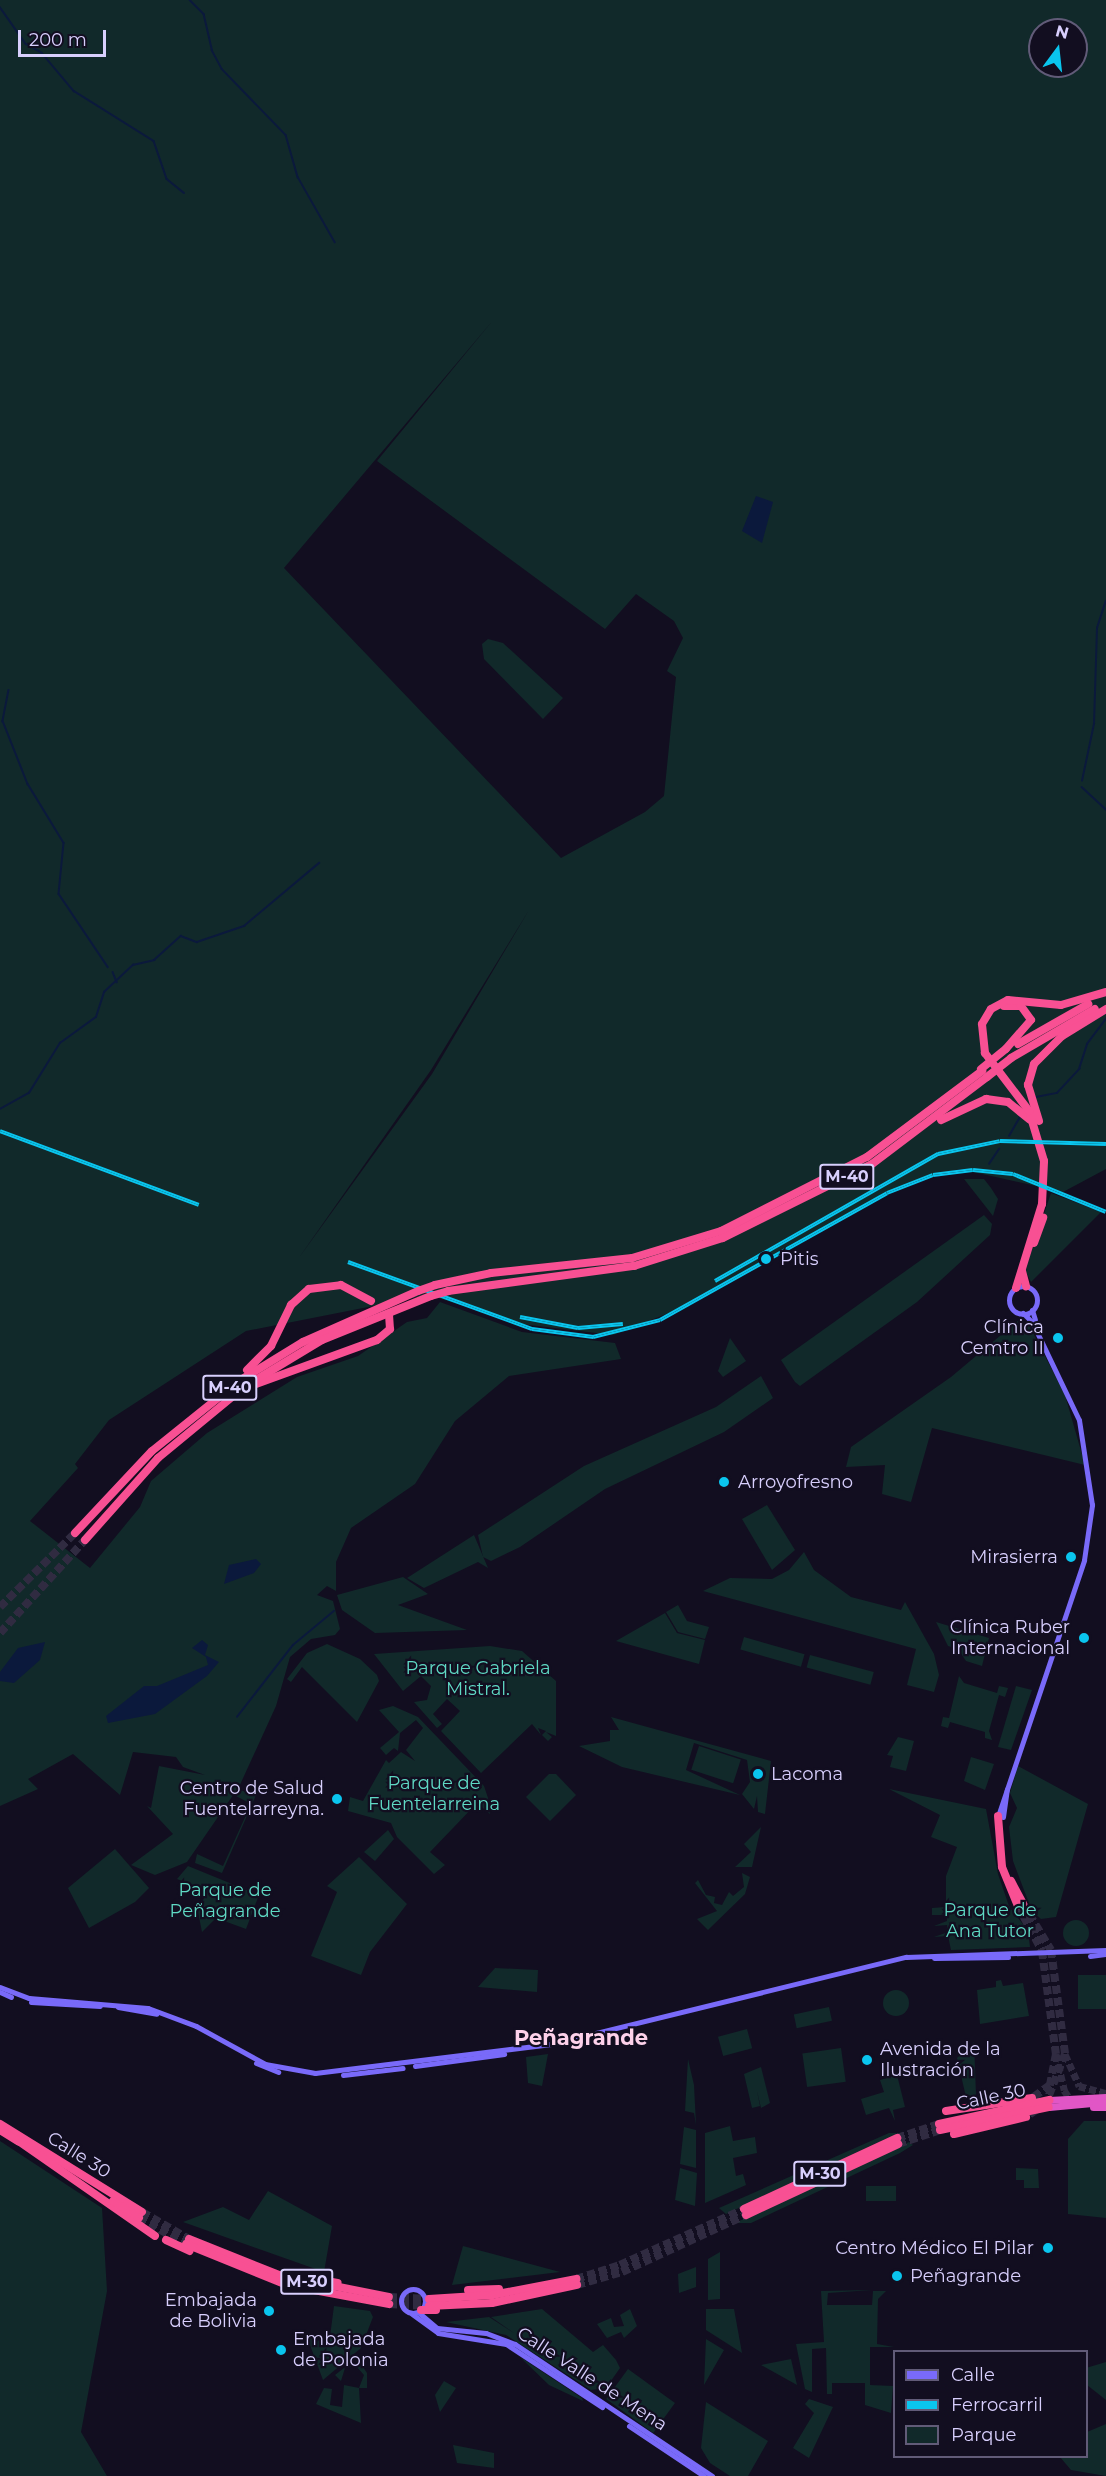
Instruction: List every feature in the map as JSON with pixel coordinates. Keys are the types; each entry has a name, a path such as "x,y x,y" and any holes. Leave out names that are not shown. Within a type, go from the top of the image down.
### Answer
{"highway":[{"name":"M-40","path":"690,1246 811,1189 948,1099 1008,1053 1106,994"},
{"path":"1044,1147 1029,1111 985,1053 982,1024 991,1009 1008,1000 1062,1005 1106,994"},
{"path":"1008,1053 1030,1024 1021,1006 995,1011 986,1024 985,1038 1031,1109 1044,1147 1042,1204 1016,1288"},
{"name":"M-40","path":"1008,1053 1106,1007"},
{"path":"1026,1286 1023,1268 1049,1190 1044,1147 1029,1092 1030,1071 1062,1036 1106,1007"},
{"name":"M-40","path":"85,1540 137,1479 199,1421 322,1340 448,1291 633,1262 767,1220 872,1164 983,1072"},
{"path":"872,1164 961,1107 986,1100 1008,1102 1027,1115 1044,1147"},
{"name":"M-40","path":"75,1533 187,1421 292,1347 418,1291 435,1286 500,1272 633,1262"},
{"path":"187,1421 261,1359 291,1305 309,1288 341,1285 371,1301"},
{"path":"199,1421 280,1372 377,1340 390,1329 388,1315"},
{"path":"1000,1816 1002,1867 1020,1905"},
{"path":"1049,2103 1106,2097"},
{"path":"944,2126 1032,2098 946,2111"},
{"path":"1049,2103 1106,2102"},
{"name":"Calle 30","path":"944,2126 1049,2103"},
{"path":"1084,2107 1106,2107"},
{"path":"954,2134 1026,2118"},
{"path":"944,2126 1010,2121"},
{"name":"Calle 30","path":"0,2124 141,2215 0,2130"},
{"path":"17,2140 155,2236"},
{"name":"M-30","path":"745,2212 897,2141"},
{"path":"166,2240 228,2269 287,2285"},
{"name":"M-30","path":"187,2242 227,2256 299,2281 389,2301 287,2285 187,2242"},
{"path":"227,2256 338,2283"},
{"path":"576,2282 543,2294 422,2308 536,2288 576,2282"},
{"path":"468,2290 536,2288"}],"main road":[{"path":"1000,1816 1010,1779 1087,1561 1095,1517 1086,1433 1032,1310 1036,1296 1026,1286 1016,1288 1010,1304 1031,1319 1079,1420 1090,1464 1091,1521 1084,1560 1000,1816"},
{"path":"1023,1313 1032,1310"},
{"path":"0,1992 28,2002 151,2013 197,2030 262,2066 298,2076 568,2044 907,1960 1106,1952"},
{"path":"0,1987 29,1998 151,2009 196,2026 265,2064 297,2072 475,2056"},
{"path":"407,2290 423,2294 422,2308 401,2305 407,2290"},
{"name":"Calle Valle de Mena","path":"422,2308 438,2333 481,2336 510,2346 704,2476"},
{"name":"Calle Valle de Mena","path":"422,2308 440,2329 486,2333 515,2344 712,2476"}],"green space":[{"path":"0,0 1106,0 1106,1169 1063,1192 960,1169 910,1182 689,1305 613,1335 521,1324 429,1295 246,1331 109,1420 75,1464 78,1468 30,1521 90,1568 140,1507 151,1481 207,1433 297,1377 358,1356 407,1322 427,1318 440,1302 522,1332 615,1343 621,1359 509,1376 455,1421 415,1484 351,1528 336,1562 336,1591 327,1586 317,1595 333,1601 340,1629 335,1635 311,1639 290,1657 276,1706 239,1787 234,1786 238,1788 187,1862 155,1875 131,1865 173,1834 147,1806 151,1808 159,1766 205,1775 183,1767 176,1757 133,1752 120,1795 73,1754 28,1779 38,1789 0,1806","holes":["494,319 377,461 605,629 636,594 674,621 683,638 667,671 676,677 664,796 645,812 561,858 284,568","529,910 432,1074 298,1259 431,1070"]},
{"path":"488,639 503,643 563,698 543,719 484,659 482,644"},
{"path":"964,1179 984,1179 998,1199 993,1216"},
{"path":"1051,1193 1101,1212 1031,1282 1025,1270"},
{"path":"984,1215 992,1224 990,1235 917,1302 800,1386 795,1382 781,1360"},
{"path":"1020,1319 1030,1327 1065,1395 1085,1465 932,1428 911,1502 882,1494 885,1465 846,1467 851,1447 951,1377"},
{"path":"730,1338 746,1361 723,1377 718,1371"},
{"path":"761,1376 773,1398 724,1432 605,1489 520,1547 491,1561 483,1557 478,1535 584,1466 716,1407"},
{"path":"767,1505 795,1550 772,1570 742,1519"},
{"path":"474,1535 488,1568 478,1562 424,1588 407,1578"},
{"path":"804,1552 814,1570 851,1597 901,1610 905,1602 934,1654 939,1675 934,1692 907,1685 916,1649 703,1591 730,1578 772,1579 789,1570"},
{"path":"403,1577 428,1594 398,1605 467,1630 375,1633 342,1610 337,1595"},
{"path":"678,1605 687,1621 709,1627 705,1639 678,1632 666,1612"},
{"path":"665,1613 677,1633 705,1640 699,1664 616,1641"},
{"path":"936,1622 989,1638 982,1666 966,1661 958,1649 948,1646"},
{"path":"744,1637 805,1654 801,1667 740,1649"},
{"name":"Parque Gabriela Mistral.","path":"327,1644 360,1659 377,1675 379,1681 357,1722 302,1667 291,1682 287,1679 307,1653"},
{"name":"Parque Gabriela Mistral.","path":"490,1646 522,1651 556,1681 556,1736 546,1732 552,1737 548,1741 542,1735 546,1731 538,1728 541,1735 532,1724 481,1773 441,1731 460,1711 447,1699 433,1714 442,1724 437,1728 414,1702 427,1700 431,1686 421,1676 403,1691 374,1654"},
{"path":"810,1655 874,1672 870,1685 807,1668"},
{"path":"959,1676 964,1683 997,1693 999,1686 1008,1688 1005,1697 999,1695 989,1731 992,1740 985,1738 985,1732 950,1722 948,1728 941,1726 943,1717 949,1718"},
{"path":"1016,1686 1032,1690 1011,1750 998,1747"},
{"name":"Parque de Fuentelarreina","path":"393,1706 418,1717 484,1786 488,1798 490,1814 477,1803 430,1852 445,1865 434,1874 397,1837 391,1823 348,1811 350,1797 363,1801 386,1760 389,1763 401,1752 415,1761 406,1750 423,1728 416,1720 400,1733 398,1751 394,1748 386,1755 380,1748 399,1732 379,1710"},
{"path":"611,1717 771,1761 765,1814 758,1812 757,1796 754,1809 742,1794 750,1782 747,1760 694,1743 686,1770 740,1795 622,1767 579,1746 610,1741 610,1730 619,1730"},
{"path":"898,1737 914,1741 906,1771 890,1767 893,1756 887,1755"},
{"path":"699,1746 741,1760 733,1783 691,1770"},
{"path":"971,1757 994,1764 985,1790 964,1781"},
{"path":"1018,1766 1088,1804 1056,1917 1041,1919 1032,1911 1013,1861 1009,1827 1017,1808 1010,1793"},
{"path":"549,1774 556,1774 576,1795 550,1821 526,1797"},
{"name":"Parque de Ana Tutor","path":"889,1789 986,1809 998,1874 1009,1906 1028,1931 1030,1947 951,1950 948,1936 934,1937 948,1932 947,1925 934,1926 947,1921 947,1915 932,1915 932,1908 946,1907 946,1876 957,1847 931,1837 940,1815"},
{"path":"240,1790 256,1795 222,1873 195,1863 197,1854 223,1866 251,1804 236,1796"},
{"path":"761,1827 752,1867 735,1867 751,1852 744,1844"},
{"path":"388,1830 394,1839 375,1861 364,1852"},
{"path":"115,1849 149,1888 135,1902 89,1928 68,1888"},
{"path":"359,1857 407,1904 370,1952 361,1975 311,1956 337,1892 327,1886"},
{"name":"Parque de Peñagrande","path":"188,1866 259,1895 246,1929 216,1918 202,1932 198,1912 207,1891 177,1879"},
{"path":"742,1873 750,1877 745,1894 708,1930 697,1919 717,1911 695,1883 698,1880 706,1895 715,1897 714,1903 722,1905 729,1892 733,1896 744,1887"},
{"path":"1076,1920 1085,1924 1089,1933 1085,1942 1076,1946 1067,1942 1063,1933 1067,1924"},
{"path":"495,1968 538,1970 537,1992 478,1987"},
{"path":"1078,1975 1106,1975 1106,2009 1078,2009"},
{"path":"1001,1980 1003,1986 1023,1983 1029,2016 980,2024 977,1990 996,1987 996,1981"},
{"path":"896,1990 905,1994 909,2003 905,2012 896,2016 887,2012 883,2003 887,1994"},
{"path":"829,2007 832,2021 797,2028 794,2014"},
{"path":"747,2029 752,2048 723,2056 718,2037"},
{"path":"974,2042 976,2095 966,2097 957,2058"},
{"path":"841,2048 846,2082 807,2087 802,2053"},
{"path":"548,2054 542,2086 528,2083 526,2057"},
{"path":"688,2059 694,2085 696,2125 694,2113 685,2111"},
{"path":"761,2067 770,2103 761,2108 757,2091 760,2106 752,2108 744,2074"},
{"path":"897,2075 905,2107 893,2110 895,2121 889,2108 866,2115 861,2099 884,2092 880,2080"},
{"path":"1084,2121 1106,2121 1106,2218 1068,2214 1068,2139"},
{"path":"730,2126 733,2141 755,2137 757,2153 733,2158 736,2176 743,2174 746,2185 705,2203 705,2133"},
{"path":"684,2127 696,2130 696,2168 680,2164"},
{"path":"889,2133 898,2133 726,2214 719,2208"},
{"path":"0,2141 102,2208 107,2291 81,2432 107,2476 0,2476"},
{"path":"909,2142 913,2145 900,2153 751,2223 735,2223"},
{"path":"680,2168 697,2173 695,2206 675,2200"},
{"path":"1016,2168 1038,2169 1039,2188 1024,2188 1024,2180 1016,2180"},
{"path":"866,2186 896,2186 896,2201 866,2201"},
{"path":"268,2191 332,2226 324,2272 183,2222 223,2207 249,2220"},
{"path":"463,2246 560,2272 452,2285"},
{"path":"720,2252 720,2299 708,2300 708,2259"},
{"path":"696,2267 696,2287 679,2293 678,2274"},
{"path":"872,2290 828,2293 827,2305 872,2305 873,2291 886,2291 878,2299 877,2344 894,2347 870,2347 870,2385 893,2386 891,2413 865,2405 865,2383 832,2383 832,2394 827,2394 826,2348 812,2349 812,2392 805,2389 796,2344 824,2342 821,2291"},
{"path":"334,2306 370,2311 373,2317 361,2348 323,2380 307,2337 329,2344"},
{"path":"542,2309 593,2352 603,2345 616,2360 620,2368 606,2388 591,2390 506,2335 446,2322 489,2317 514,2333 491,2317"},
{"path":"630,2309 637,2326 624,2338 621,2332 607,2338 597,2324 611,2318 614,2327 624,2326 620,2315"},
{"path":"706,2309 734,2309 742,2353 706,2330"},
{"path":"706,2339 724,2350 704,2385"},
{"path":"520,2357 582,2398 583,2401 549,2385"},
{"path":"357,2358 367,2373 367,2388 359,2388 364,2375 356,2366 345,2368 341,2381 335,2375 353,2361 356,2365"},
{"path":"791,2359 797,2385 761,2365"},
{"path":"1106,2362 1106,2400 1088,2386 1088,2367"},
{"path":"628,2369 675,2403 653,2433 606,2399"},
{"path":"444,2381 456,2388 440,2412 435,2395"},
{"path":"344,2385 359,2388 361,2423 316,2404 324,2388 332,2389 330,2405 342,2407"},
{"path":"809,2399 833,2407 809,2458 793,2448 814,2413 805,2404"},
{"path":"706,2402 768,2441 748,2476 730,2476 710,2463 701,2448"},
{"path":"1106,2424 1106,2476 1071,2470 1061,2458 1088,2458 1088,2432"},
{"path":"453,2445 494,2453 494,2468 457,2463"}],"water":[{"path":"756,496 773,502 762,543 742,531"},
{"path":"256,1559 261,1564 254,1573 224,1584 229,1565"},
{"path":"202,1640 208,1645 205,1655 219,1662 207,1676 155,1714 108,1723 106,1716 144,1686 157,1686 208,1665 206,1657 192,1648"},
{"path":"45,1642 40,1660 14,1683 0,1681 0,1672 18,1648"}],"waterway":[{"path":"190,0 204,14 212,50 222,69 286,135 298,177 335,242"},
{"path":"0,7 26,44 42,53 74,91 154,141 167,179 184,193"},
{"path":"1082,781 1094,724 1097,628 1106,601"},
{"path":"9,690 3,721 28,784 64,843 59,894 108,967"},
{"path":"1082,787 1106,809"},
{"path":"0,1109 29,1093 60,1043 96,1017 104,992 133,965 154,960 181,936 197,942 244,926 319,863"},
{"path":"113,972 117,982"},
{"path":"1036,1097 1057,1093 1079,1069 1087,1044 1106,1019"},
{"path":"1009,1136 1020,1117"},
{"path":"989,1164 999,1149"},
{"path":"237,1717 293,1645 334,1611"}],"tunnel":[{"path":"0,1607 75,1533"},
{"path":"0,1633 85,1540"},
{"path":"1023,1904 1051,1950 1065,2054 1046,2103 1026,2117"},
{"path":"1018,1906 1042,1951 1056,2054 1050,2085 1032,2098"},
{"path":"1056,2054 1064,2090 1072,2102"},
{"path":"1065,2054 1079,2086 1106,2093"},
{"path":"897,2138 939,2124"},
{"path":"898,2144 940,2130"},
{"path":"576,2279 620,2265 744,2209"},
{"path":"142,2212 189,2239"},
{"path":"577,2285 622,2272 746,2215"},
{"path":"139,2218 186,2244"},
{"path":"389,2297 429,2299"},
{"path":"389,2304 429,2306"}],"railway":[{"path":"0,1131 199,1205"},
{"path":"715,1281 938,1154 1000,1141 1106,1144"},
{"path":"348,1262 532,1329 593,1337 660,1320 887,1193 933,1175 973,1170 1013,1174 1106,1212"},
{"path":"520,1317 578,1328 623,1324"}],"place":[{"name":"Pitis","path":"766,1259"},
{"name":"Clínica Cemtro II","path":"1058,1338"},
{"name":"Arroyofresno","path":"724,1482"},
{"name":"Mirasierra","path":"1071,1557"},
{"name":"Clínica Ruber Internacional","path":"1084,1638"},
{"name":"Lacoma","path":"758,1774"},
{"name":"Centro de Salud Fuentelarreyna.","path":"337,1799"},
{"name":"Avenida de la Ilustración","path":"867,2060"},
{"name":"Centro Médico El Pilar","path":"1048,2248"},
{"name":"Peñagrande","path":"897,2276"},
{"name":"Embajada de Bolivia","path":"269,2311"},
{"name":"Embajada de Polonia","path":"281,2350"}],"district":[{"name":"Peñagrande","path":"581,2038"}]}
